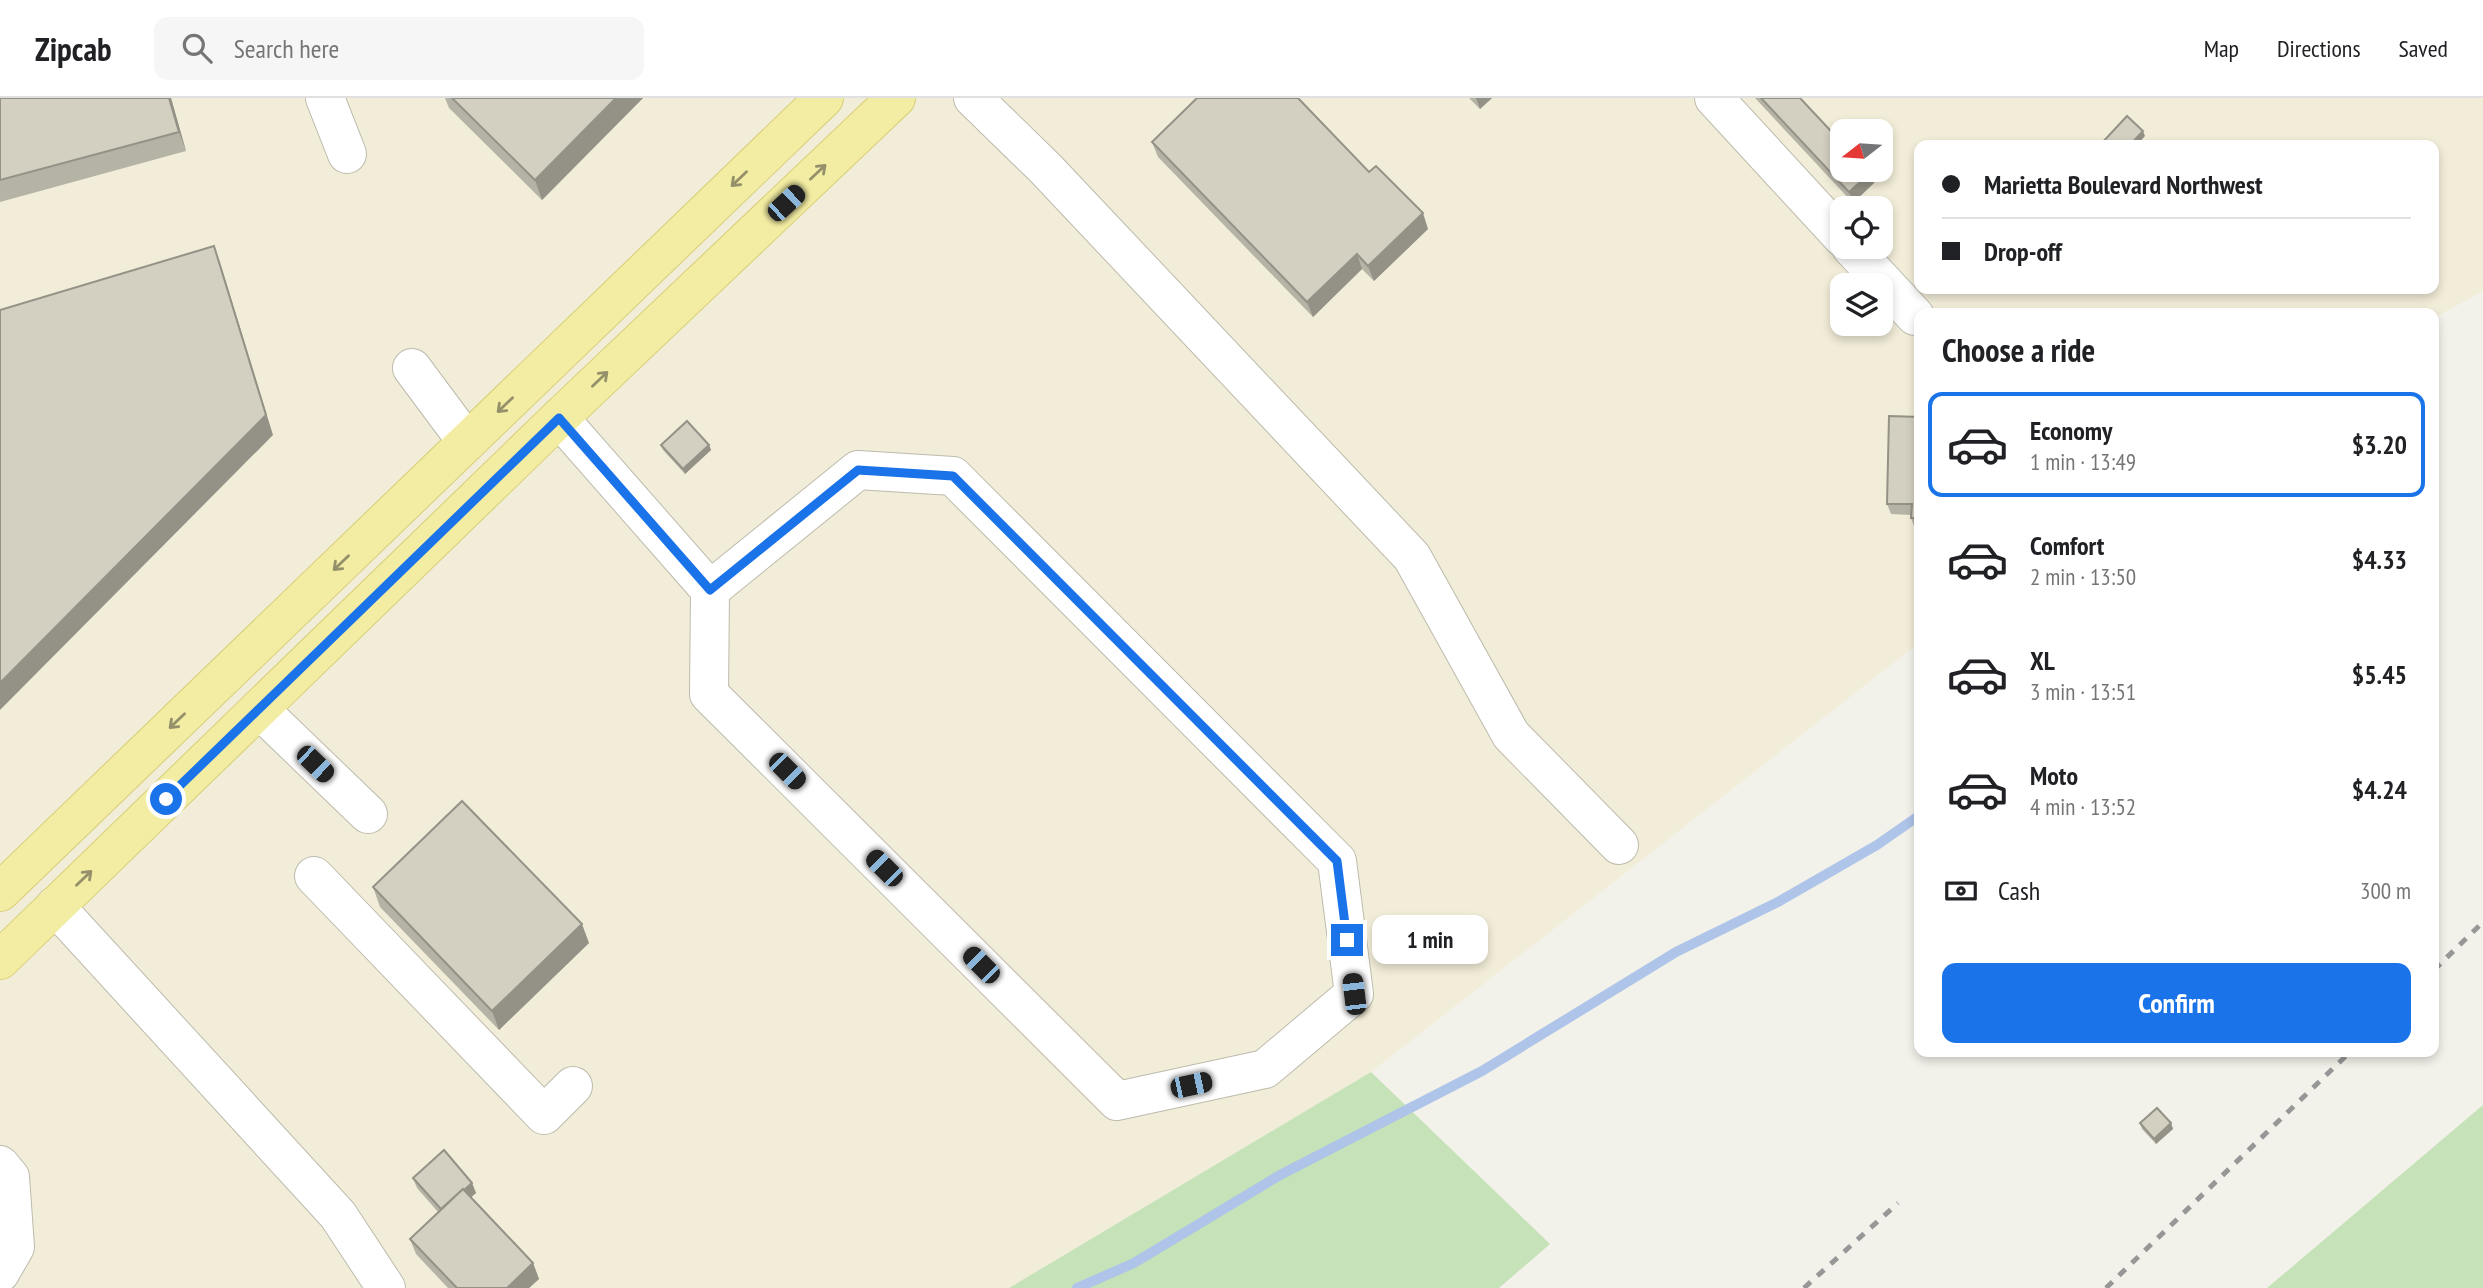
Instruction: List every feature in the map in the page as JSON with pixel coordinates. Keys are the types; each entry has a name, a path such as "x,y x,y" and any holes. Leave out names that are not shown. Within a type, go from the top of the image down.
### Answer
{"main road":[{"path":"0,892 824,98"},
{"path":"0,960 559,418 896,98"}],"lane":[{"path":"326,98 347,154"},
{"path":"973,98 1045,168 1412,557 1511,735 1619,845"},
{"path":"1714,98 1830,224"},
{"path":"1862,259 1914,315"},
{"path":"412,368 467,442"},
{"path":"559,418 710,590 709,694 1117,1101 1265,1069 1354,994 1337,861 953,476 858,470 710,590"},
{"path":"259,709 368,814"},
{"path":"314,876 544,1115 573,1086"},
{"path":"55,906 338,1215 386,1288"},
{"path":"0,1165 10,1177 15,1247 0,1273"}],"shaded area":[{"path":"0,98 2483,98 2483,291 2439,315 2439,308 1914,308 1914,647 1371,1072 1009,1288 0,1288"}],"green space":[{"path":"1371,1072 1550,1244 1499,1288 1009,1288"},
{"path":"2483,1105 2483,1288 2267,1288"}],"building":[{"path":"0,98 169,98 179,132 0,180"},
{"path":"452,98 616,98 535,180"},
{"path":"1197,98 1298,98 1369,172 1376,166 1423,213 1368,266 1357,254 1307,302 1152,142"},
{"path":"1761,98 1800,98 1830,130 1830,172"},
{"path":"2127,116 2143,131 2135,140 2105,140"},
{"path":"1840,182 1860,182 1849,192"},
{"path":"214,246 266,415 0,683 0,310"},
{"path":"1889,416 1914,417 1914,518 1911,518 1912,504 1887,504"},
{"path":"687,421 709,445 683,469 661,445"},
{"path":"462,801 582,924 492,1011 373,887"},
{"path":"2157,1108 2171,1123 2154,1139 2140,1123"},
{"path":"444,1150 472,1183 441,1209 413,1178"},
{"path":"463,1189 533,1263 507,1288 457,1288 410,1239"}],"waterway":[{"path":"1077,1288 1134,1263 1280,1175 1482,1071 1676,952 1778,902 1877,845 1914,819"}],"railway":[{"path":"2439,965 2483,922"},
{"path":"2106,1288 2345,1057"},
{"path":"1804,1288 1898,1203"}],"route":[{"path":"166,799 559,418 710,590 858,470 953,476 1337,861 1347,940"}]}
